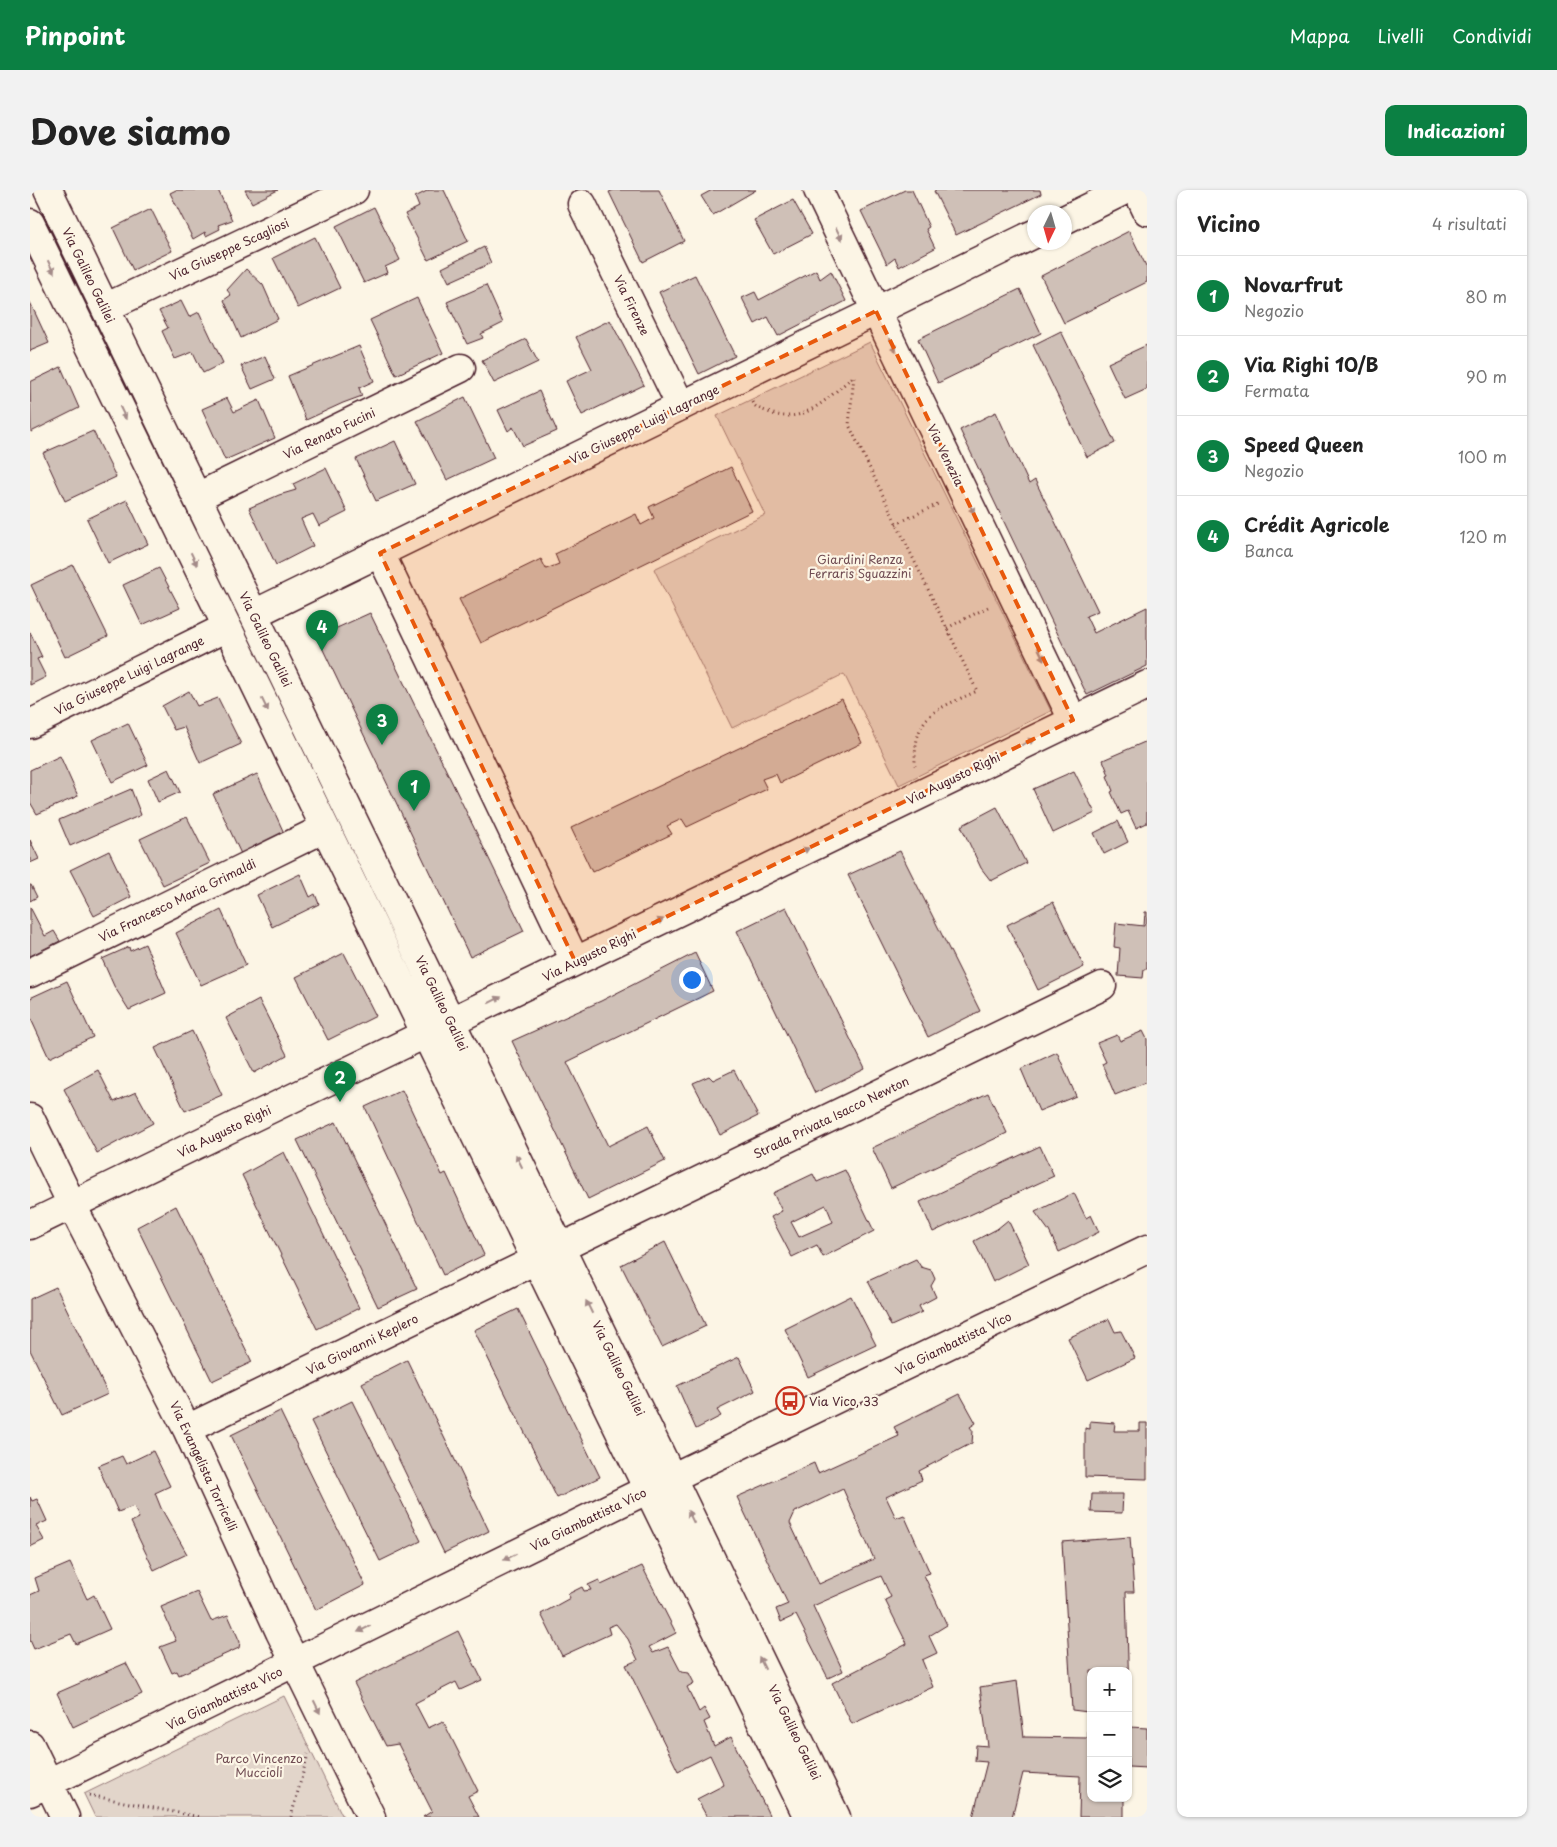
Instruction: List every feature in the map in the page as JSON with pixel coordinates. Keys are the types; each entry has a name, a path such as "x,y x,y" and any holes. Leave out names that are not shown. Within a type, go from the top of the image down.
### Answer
{"street":[{"name":"Via Galileo Galilei","path":"48,190 560,1248 660,1484 808,1817"},
{"name":"Via Giuseppe Scagliosi","path":"105,308 354,190"},
{"name":"Via Venezia","path":"818,190 1074,720"},
{"path":"1072,216 1125,190"},
{"path":"1137,190 1147,211"},
{"name":"Via Firenze","path":"582,204 681,406"},
{"name":"Via Galileo Galilei","path":"30,223 536,1260 660,1484 836,1817"},
{"name":"Via Giuseppe Luigi Lagrange","path":"254,614 1027,237"},
{"name":"Via Renato Fucini","path":"197,497 461,368"},
{"path":"380,553 575,961"},
{"name":"Via Giuseppe Luigi Lagrange","path":"30,724 227,627"},
{"name":"Via Augusto Righi","path":"30,1225 1147,685"},
{"name":"Via Francesco Maria Grimaldi","path":"30,973 325,828"},
{"name":"Strada Privata Isacco Newton","path":"560,1248 1102,986"},
{"name":"Via Evangelista Torricelli","path":"30,1118 72,1205 187,1429 296,1663 371,1817"},
{"name":"Via Giambattista Vico","path":"39,1787 1147,1249"},
{"name":"Via Giovanni Keplero","path":"187,1429 536,1260"},
{"path":"30,1745 39,1787 65,1817"}],"path":[{"path":"749,397 754,406 778,417 789,418 811,411 854,376 848,425 977,691 935,711 920,726 915,745 916,772"},
{"path":"896,524 941,502"},
{"path":"946,628 991,605"},
{"path":"291,1817 310,1746"},
{"path":"88,1794 199,1817"}],"highlighted area":[{"path":"876,311 1073,720 575,961 380,553"}],"green space":[{"name":"Giardini Renza Ferraris Sguazzini","path":"870,342 1051,711 899,785 844,674 732,728 654,569 765,515 717,416"},
{"name":"Parco Vincenzo Muccioli","path":"284,1696 343,1817 95,1817 84,1794"}],"building":[{"path":"176,190 218,190 232,220 218,225 220,229 206,236 205,232 193,239 170,193"},
{"path":"245,190 278,190 252,203"},
{"path":"429,190 444,190 468,241 428,260 405,214 419,207 415,197"},
{"path":"614,190 659,190 684,241 643,262 609,192"},
{"path":"712,190 756,190 713,215 701,196"},
{"path":"905,190 912,190 929,227 926,229 935,248 899,267 895,258 887,264 861,211"},
{"path":"1040,190 1041,194 956,235 934,191"},
{"path":"793,200 812,234 773,254 754,220"},
{"path":"374,207 400,260 385,267 387,273 364,283 336,226"},
{"path":"151,209 172,251 133,270 113,228"},
{"path":"1129,231 1147,268 1147,282 1064,323 1041,276"},
{"path":"315,237 340,288 298,308 273,258"},
{"path":"484,247 491,263 449,282 442,268"},
{"path":"246,269 263,285 278,319 241,338 224,300 231,295 227,290"},
{"path":"816,270 820,279 831,271 846,301 778,336 768,317 755,324 742,298 755,292 759,300"},
{"path":"695,275 735,356 699,374 659,292"},
{"path":"486,285 503,323 481,334 483,338 467,344 447,302"},
{"path":"1020,289 1041,333 938,383 918,339"},
{"path":"417,298 443,353 396,375 370,320"},
{"path":"181,301 189,317 199,312 223,363 203,373 193,352 175,359 162,331 168,328 159,311"},
{"path":"30,302 49,343 30,351"},
{"path":"610,320 644,385 582,415 566,381 592,369 576,337"},
{"path":"1061,331 1115,443 1087,457 1033,345"},
{"path":"526,339 538,362 494,383 482,360"},
{"path":"1147,345 1147,389 1125,399 1108,363"},
{"path":"359,346 374,381 359,388 362,396 306,420 288,376"},
{"path":"265,356 275,379 252,389 241,366"},
{"path":"61,367 79,408 31,432 30,382"},
{"path":"539,391 557,431 523,446 513,427 508,431 498,410"},
{"path":"465,397 494,458 447,480 417,421"},
{"path":"227,398 234,412 259,400 275,438 225,460 202,409"},
{"path":"996,412 1029,484 1035,480 1098,611 1086,616 1094,633 1147,607 1147,666 1087,695 960,430"},
{"path":"93,431 116,477 65,501 43,453"},
{"path":"395,441 415,484 376,501 356,459"},
{"path":"731,467 752,511 481,643 459,599 541,559 546,569 559,564 555,554 636,514 641,525 654,518 649,507"},
{"path":"326,468 347,512 319,526 313,514 301,519 313,546 276,565 249,508 296,490 293,484"},
{"path":"127,500 148,544 108,563 87,519"},
{"path":"73,565 108,636 65,657 31,585"},
{"path":"159,568 180,608 142,625 123,585"},
{"path":"370,613 524,931 470,957 317,637"},
{"path":"30,632 42,657 37,659 46,677 30,685"},
{"path":"189,691 197,706 218,698 241,744 200,763 184,727 174,730 162,706"},
{"path":"842,699 862,743 780,783 776,774 762,779 767,789 687,827 682,819 667,826 672,834 592,872 571,828"},
{"path":"128,723 148,765 112,782 92,740"},
{"path":"1147,741 1147,823 1136,828 1128,811 1121,814 1111,792 1113,791 1107,776 1109,775 1103,760"},
{"path":"60,756 78,796 37,814 30,802 30,770"},
{"path":"169,769 180,792 158,802 148,779"},
{"path":"1074,771 1095,813 1053,833 1033,789"},
{"path":"257,774 284,833 241,854 213,794"},
{"path":"131,789 141,815 70,846 59,820"},
{"path":"997,807 1026,863 991,881 981,868 961,826"},
{"path":"187,817 210,863 163,885 140,839"},
{"path":"1118,821 1128,842 1104,854 1094,833"},
{"path":"30,840 39,859 30,863"},
{"path":"109,851 131,897 94,916 70,870"},
{"path":"900,851 980,1011 928,1037 848,875"},
{"path":"300,874 310,897 315,894 319,904 272,927 257,895"},
{"path":"30,885 37,897 30,901"},
{"path":"1053,902 1084,967 1038,990 1007,925"},
{"path":"30,907 45,936 54,931 60,941 30,956"},
{"path":"786,907 865,1069 815,1093 737,931"},
{"path":"221,910 246,965 201,985 176,933"},
{"path":"1145,912 1147,912 1147,969 1144,969 1143,978 1118,976 1120,948 1114,947 1116,923 1144,926"},
{"path":"145,944 166,993 129,1010 114,986 102,959 129,947 130,951"},
{"path":"344,953 376,1016 328,1040 296,977"},
{"path":"695,953 713,991 567,1062 608,1146 648,1126 665,1161 588,1199 512,1041 601,1001"},
{"path":"67,981 93,1037 49,1058 30,1017 30,998"},
{"path":"259,1000 287,1055 254,1073 226,1018"},
{"path":"192,1031 222,1095 185,1111 155,1048"},
{"path":"1143,1031 1147,1039 1147,1082 1115,1095 1102,1064 1106,1062 1097,1043 1117,1035 1120,1041"},
{"path":"1057,1052 1076,1096 1039,1111 1021,1069"},
{"path":"98,1070 114,1102 136,1092 153,1123 97,1153 64,1089"},
{"path":"734,1070 758,1116 720,1135 693,1083 709,1076 713,1080"},
{"path":"402,1090 442,1175 446,1173 484,1255 443,1275 365,1107"},
{"path":"988,1093 1007,1133 891,1188 872,1148"},
{"path":"336,1122 417,1289 378,1307 297,1140"},
{"path":"1040,1146 1054,1176 933,1232 920,1202"},
{"path":"284,1152 359,1308 317,1329 242,1175"},
{"path":"845,1170 874,1231 823,1257 817,1245 792,1257 771,1217 782,1211 773,1193 813,1174 817,1182","holes":["826,1205 833,1222 799,1237 791,1222"]},
{"path":"1074,1193 1086,1218 1091,1215 1099,1232 1059,1252 1049,1231 1035,1212"},
{"path":"176,1206 252,1362 212,1381 137,1227"},
{"path":"1008,1220 1029,1264 993,1282 974,1241 997,1229"},
{"path":"665,1242 706,1326 662,1347 621,1265"},
{"path":"916,1259 921,1267 931,1270 935,1279 931,1286 936,1297 919,1306 922,1312 891,1326 868,1281"},
{"path":"56,1287 108,1394 62,1415 30,1350 30,1299"},
{"path":"851,1296 876,1345 808,1377 785,1329"},
{"path":"518,1309 600,1477 557,1498 474,1330"},
{"path":"1109,1319 1115,1332 1121,1331 1135,1358 1088,1380 1068,1338"},
{"path":"739,1357 755,1391 717,1410 721,1416 696,1429 677,1386"},
{"path":"407,1360 489,1531 444,1553 362,1383"},
{"path":"960,1394 976,1423 970,1427 973,1431 972,1443 919,1471 922,1480 886,1497 896,1518 904,1515 930,1573 924,1575 947,1625 929,1636 937,1653 922,1660 933,1687 852,1724 832,1683 907,1644 885,1600 891,1597 881,1576 813,1606 843,1671 828,1678 796,1615 781,1622 776,1609 788,1604 737,1497 814,1463 818,1473 899,1436 894,1427","holes":["843,1489 874,1559 819,1584 790,1523 795,1512"]},
{"path":"352,1401 421,1541 380,1561 311,1421"},
{"path":"280,1411 365,1585 316,1610 231,1435"},
{"path":"1090,1421 1115,1423 1114,1431 1140,1431 1140,1423 1147,1423 1147,1479 1085,1477 1085,1428 1090,1429"},
{"path":"153,1451 170,1486 155,1493 161,1508 187,1554 154,1570 131,1522 139,1518 134,1506 118,1512 98,1466 122,1456 126,1464"},
{"path":"1092,1494 1123,1494 1122,1513 1091,1512"},
{"path":"30,1497 32,1501 37,1499 47,1521 36,1526 44,1540 30,1547"},
{"path":"1130,1537 1134,1592 1126,1592 1128,1667 1087,1667 1087,1712 1072,1710 1062,1542"},
{"path":"70,1563 87,1599 94,1595 110,1629 76,1644 71,1634 34,1649 30,1640 30,1595 39,1591 35,1578"},
{"path":"642,1566 676,1633 649,1647 653,1653 668,1647 681,1672 689,1673 694,1683 687,1687 699,1712 704,1708 710,1719 704,1722 714,1746 731,1737 770,1817 707,1817 697,1799 724,1785 710,1755 678,1771 626,1665 638,1660 628,1639 616,1624 608,1627 610,1634 562,1656 541,1614 570,1598 568,1594 582,1587 584,1591 591,1590 588,1585 599,1580 601,1585"},
{"path":"197,1592 211,1621 228,1615 240,1642 239,1648 179,1675 177,1671 172,1673 160,1647 176,1641 161,1607"},
{"path":"458,1631 482,1680 460,1690 456,1682 415,1703 428,1728 443,1721 478,1791 468,1796 479,1817 423,1817 432,1811 398,1744 386,1746 354,1683"},
{"path":"126,1663 142,1694 73,1727 57,1693"},
{"path":"1017,1681 1024,1737 1087,1738 1087,1802 1124,1802 1124,1817 1079,1817 1080,1776 1023,1773 1012,1817 973,1817 987,1762 975,1761 976,1745 988,1746 980,1687"},
{"path":"1132,1727 1147,1728 1147,1768 1132,1767"}],"place":[{"name":"Crédit Agricole","path":"322,651"},
{"name":"Speed Queen","path":"382,745"},
{"name":"Novarfrut","path":"414,811"},
{"name":"Via Righi 10/B","path":"340,1102"},
{"name":"Via Vico, 33","path":"790,1401"}]}
